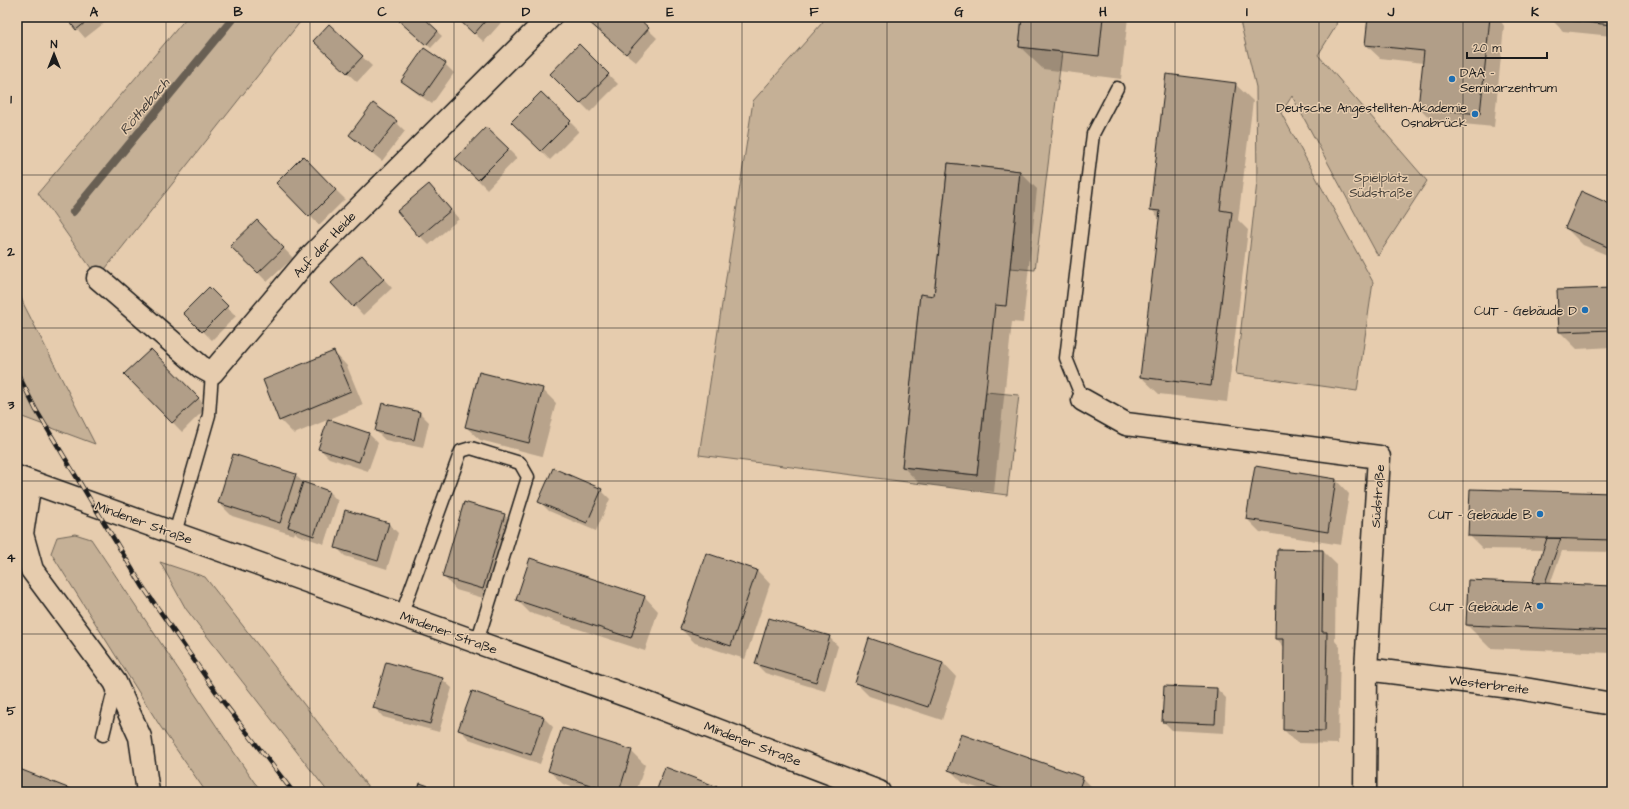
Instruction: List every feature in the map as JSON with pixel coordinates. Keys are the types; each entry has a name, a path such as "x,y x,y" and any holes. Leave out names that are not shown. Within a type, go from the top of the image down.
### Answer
{"street":[{"name":"Auf der Heide","path":"212,373 308,259 550,17"},
{"path":"98,278 201,367 212,373"},
{"name":"Südstraße","path":"1083,400 1126,424 1379,457 1366,669 1365,792"},
{"path":"24,479 20,535 32,570 116,682 140,737 148,792"},
{"name":"Mindener Straße","path":"24,479 644,702 879,792"},
{"name":"Westerbreite","path":"1366,669 1519,688 1612,704"}],"lane":[{"path":"1083,400 1066,358 1093,134 1117,88"},
{"path":"175,533 208,415 212,373"},
{"path":"402,616 461,451 471,448 520,463 528,477 477,642"},
{"path":"103,735 116,682"}],"green space":[{"path":"187,17 304,17 98,278 38,193"},
{"path":"824,17 1022,17 1019,47 1062,52 1035,270 1010,268 1020,171 948,163 934,296 920,295 902,467 977,475 986,392 1019,395 1007,495 699,455 753,101 822,23"},
{"name":"Spielplatz Südstraße","path":"1239,17 1337,17 1336,26 1318,55 1427,181 1378,256 1292,96 1281,113 1373,282 1357,391 1236,374 1257,182 1256,87"},
{"path":"17,287 24,305 95,444 17,415"},
{"path":"75,534 91,539 254,782 263,792 206,792 160,726 51,553 57,537"},
{"path":"160,562 205,577 372,792 328,792 186,609"}],"building":[{"path":"66,17 92,17 76,30"},
{"path":"403,17 423,17 438,31 426,45 399,21"},
{"path":"456,17 489,17 474,34"},
{"path":"593,17 637,17 649,28 626,54 589,22"},
{"path":"1022,17 1103,17 1099,56 1019,47"},
{"name":"DAA - Seminarzentrum","path":"1368,17 1490,17 1480,114 1418,108 1424,51 1365,45"},
{"path":"1547,17 1612,17 1612,25 1548,18"},
{"path":"329,24 363,56 347,73 313,41"},
{"path":"579,44 609,74 580,104 550,74"},
{"path":"424,48 446,63 423,96 401,81"},
{"path":"1166,74 1236,83 1220,210 1232,212 1211,386 1140,377 1160,211 1150,210"},
{"path":"541,92 571,121 541,151 511,122"},
{"path":"373,103 397,121 372,153 349,135"},
{"path":"486,127 509,149 478,180 455,159"},
{"path":"303,156 336,190 309,217 276,183"},
{"path":"948,163 1020,171 1006,306 995,305 977,475 902,467 920,294 934,296"},
{"path":"429,184 451,210 419,237 397,211"},
{"path":"1581,191 1612,205 1612,249 1565,228"},
{"path":"257,220 284,248 258,273 230,246"},
{"path":"362,255 384,279 353,307 331,283"},
{"path":"209,287 228,306 202,332 183,313"},
{"name":"CUT - Gebäude D","path":"1612,288 1612,330 1559,332 1557,290"},
{"path":"151,349 199,398 172,423 124,374"},
{"path":"334,351 351,391 279,421 263,380"},
{"path":"479,372 543,388 529,443 465,427"},
{"path":"382,403 420,412 414,440 375,431"},
{"path":"328,419 369,433 359,462 318,449"},
{"path":"233,454 296,474 280,523 218,503"},
{"path":"1255,466 1336,479 1328,532 1246,519"},
{"path":"553,468 602,489 587,523 538,502"},
{"path":"303,482 329,491 314,536 288,527"},
{"name":"CUT - Gebäude B","path":"1470,489 1612,493 1612,540 1468,536"},
{"path":"464,502 505,514 483,589 442,577"},
{"path":"345,510 389,523 378,561 335,548"},
{"path":"1547,538 1561,538 1545,583 1532,583"},
{"path":"1277,549 1323,550 1322,632 1327,632 1325,731 1283,730 1284,639 1275,639"},
{"path":"706,553 757,570 731,646 680,629"},
{"path":"530,558 645,596 631,638 516,600"},
{"name":"CUT - Gebäude A","path":"1468,580 1612,586 1612,631 1466,625"},
{"path":"769,618 830,636 816,682 755,664"},
{"path":"869,638 943,663 928,707 855,683"},
{"path":"386,662 443,678 430,724 373,708"},
{"path":"1164,686 1217,688 1215,724 1162,722"},
{"path":"472,691 544,717 531,755 458,730"},
{"path":"562,728 632,750 619,792 611,792 548,771"},
{"path":"961,734 1083,777 1078,792 1010,792 948,770"},
{"path":"665,767 731,792 656,792"},
{"path":"17,768 78,792 17,792"},
{"path":"420,783 445,792 417,792"}],"waterway":[{"name":"Röthebach","path":"73,212 234,17"}],"railway":[{"path":"17,372 36,410 143,587 221,699 293,792"}],"place":[{"name":"DAA - Seminarzentrum","path":"1452,79"},
{"name":"Deutsche Angestellten-Akademie Osnabrück","path":"1475,114"},
{"name":"CUT - Gebäude D","path":"1585,310"},
{"name":"CUT - Gebäude B","path":"1540,514"},
{"name":"CUT - Gebäude A","path":"1540,606"}]}
